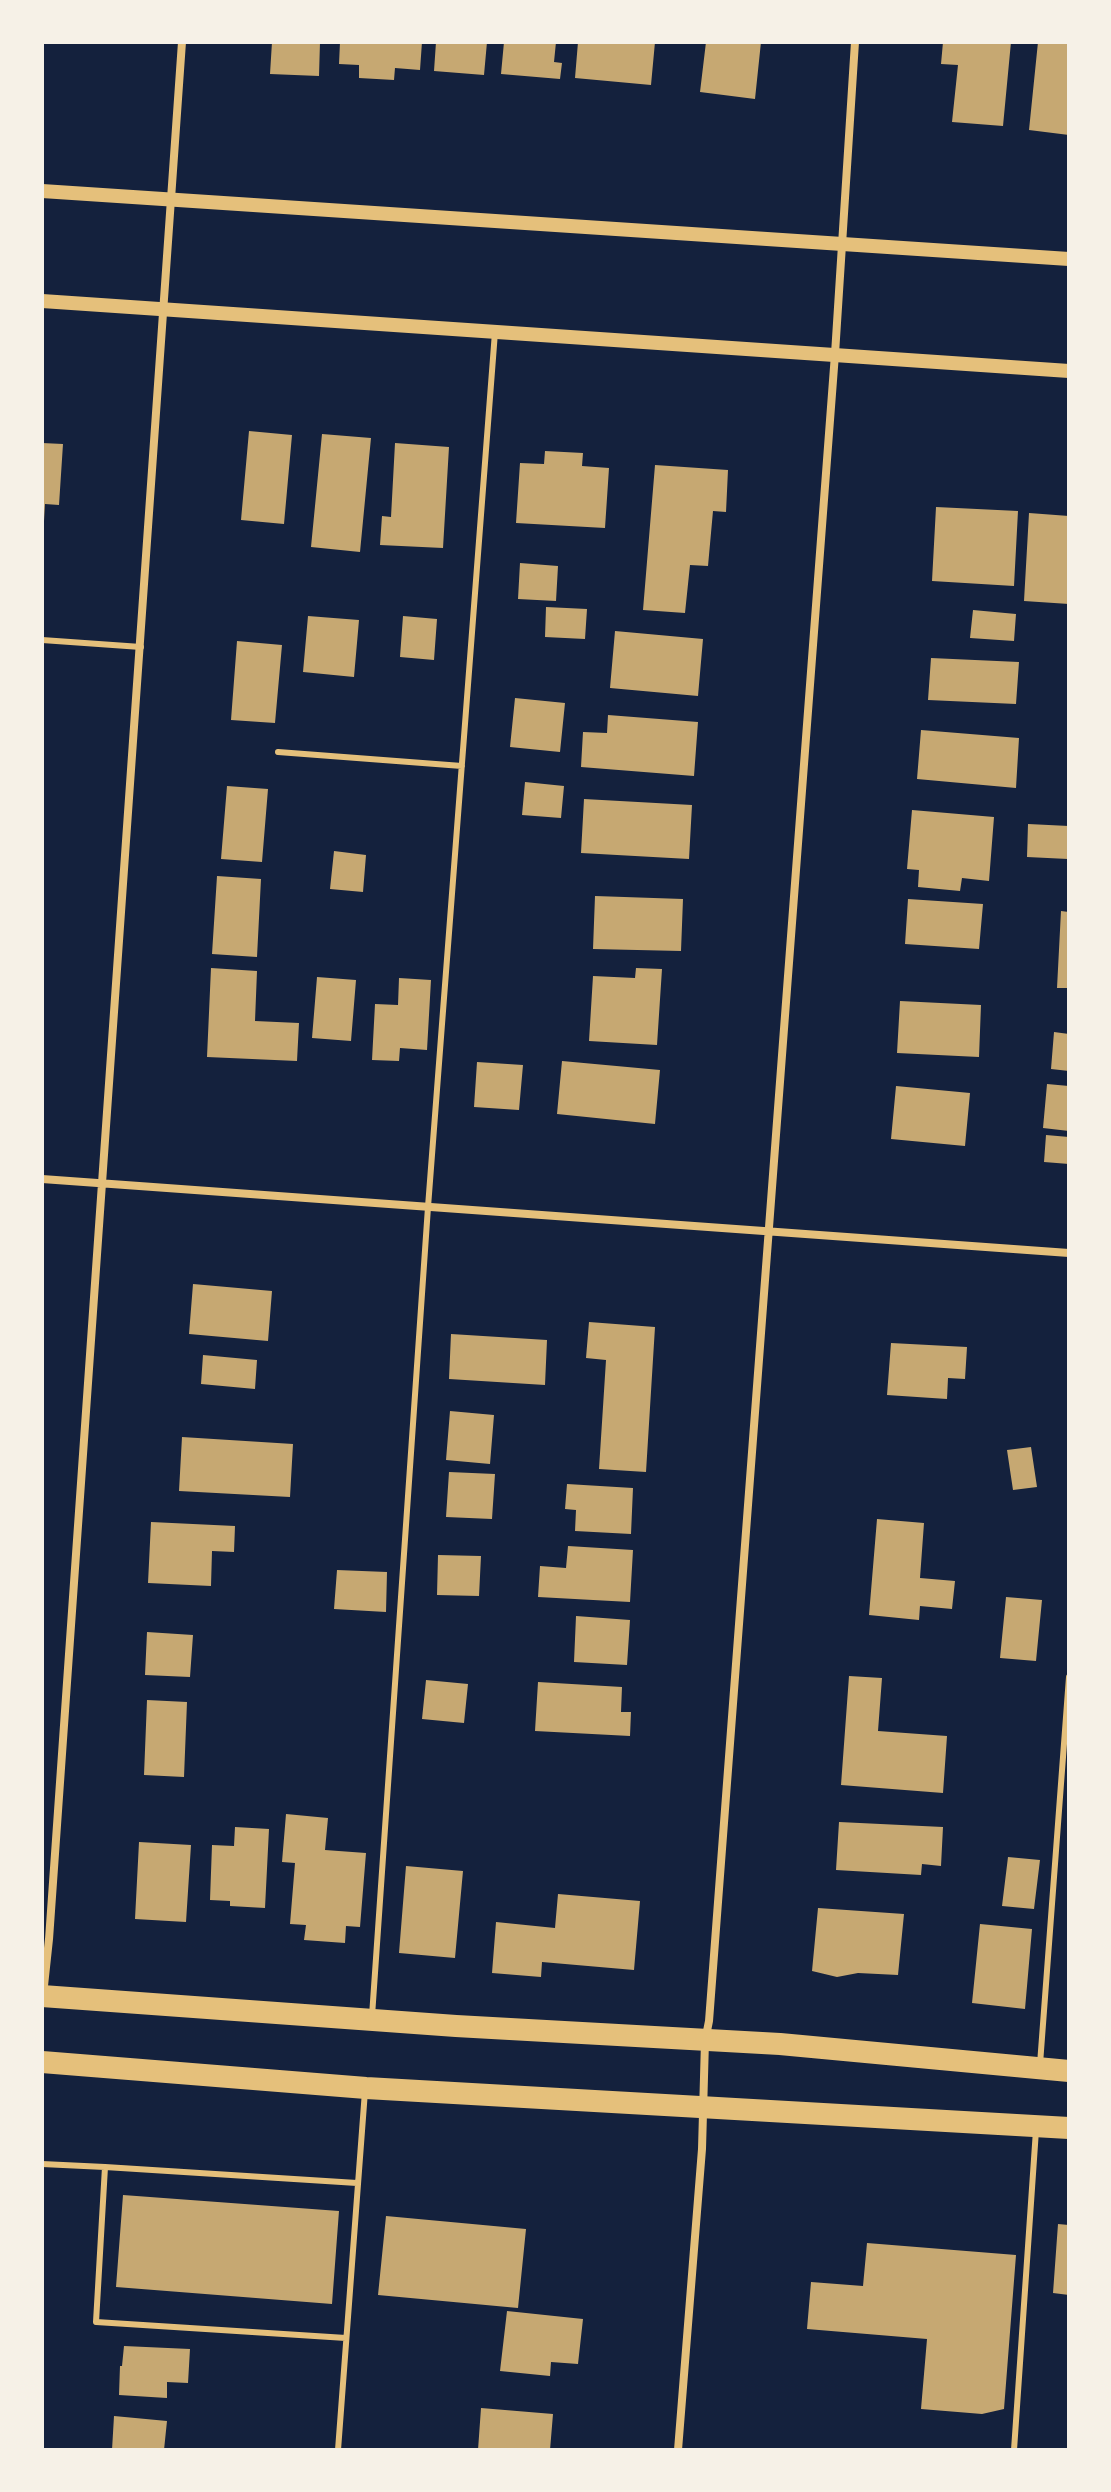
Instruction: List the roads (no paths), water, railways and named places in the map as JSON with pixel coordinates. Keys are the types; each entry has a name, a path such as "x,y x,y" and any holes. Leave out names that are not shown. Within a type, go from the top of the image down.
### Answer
{"highway":[{"path":"42,1996 780,2044 1069,2071"},
{"path":"42,2062 366,2088 1069,2128"}],"street":[{"path":"42,2004 182,42"},
{"path":"678,2450 704,2109 705,2041 709,2021 835,354 855,42"},
{"path":"42,191 1069,259"},
{"path":"42,301 1069,371"},
{"path":"42,1179 1069,1253"}],"lane":[{"path":"372,2019 428,1207 495,332"},
{"path":"42,640 141,647"},
{"path":"278,752 462,766"},
{"path":"1039,2069 1069,1677"},
{"path":"338,2450 366,2088"},
{"path":"1014,2450 1036,2127"},
{"path":"42,2164 357,2183"},
{"path":"105,2167 96,2322 346,2338"}]}
